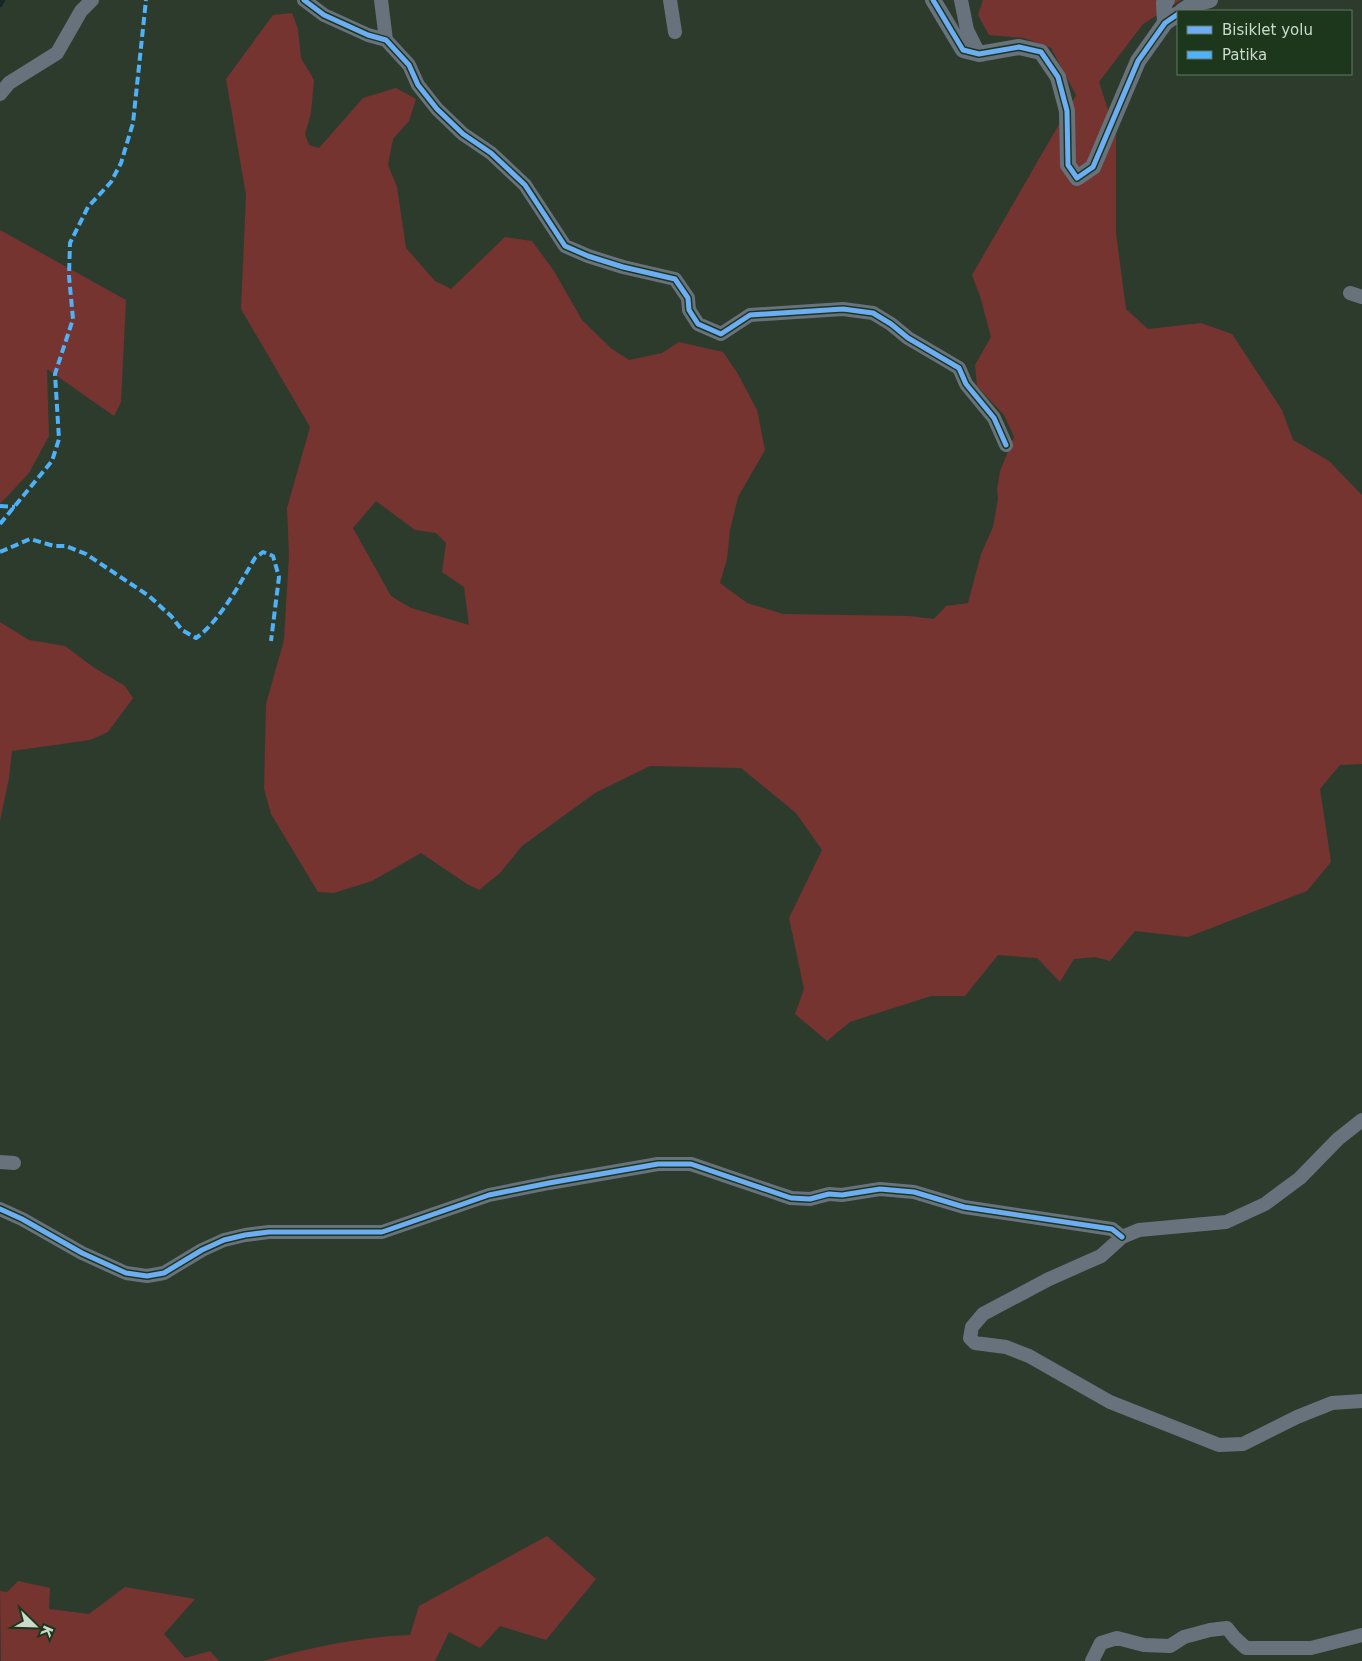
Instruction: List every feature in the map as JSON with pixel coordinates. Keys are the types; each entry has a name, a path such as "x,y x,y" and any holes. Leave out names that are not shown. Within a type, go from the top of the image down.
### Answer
{"street":[{"path":"0,94 9,83 57,53 81,11 92,0"},
{"path":"304,0 324,15 386,40 409,65 418,85 437,109 463,134 491,153 525,185 565,246 588,256 623,267 674,279 688,298 689,310 698,324 720,334 750,315 843,309 873,313 891,324 908,338 959,368 966,384 994,418 1006,445"},
{"path":"380,0 386,40"},
{"path":"670,0 676,32"},
{"path":"933,0 963,50 979,54 1019,47 1041,52 1058,77 1067,111 1068,165 1077,178 1093,166 1138,61 1172,18 1164,3 1166,0"},
{"path":"961,0 967,30 979,54"},
{"path":"1184,10 1191,5 1210,0"},
{"path":"1362,1120 1338,1139 1300,1178 1265,1204 1226,1222 1139,1230 1122,1237 1101,1256 1049,1279 983,1314 972,1328 970,1338 975,1343 1006,1348 1029,1356 1110,1402 1220,1445 1243,1444 1297,1417 1332,1403 1362,1401"},
{"path":"0,1162 14,1163"},
{"path":"0,1209 22,1219 82,1254 126,1272 147,1276 164,1273 202,1250 224,1240 245,1235 269,1232 382,1232 489,1195 658,1164 691,1164 790,1198 810,1200 829,1194 842,1195 880,1189 914,1192 964,1207 1112,1229 1122,1237"},
{"path":"1092,1661 1101,1643 1117,1638 1144,1645 1170,1646 1184,1637 1210,1630 1227,1628 1246,1648 1311,1648 1362,1635"}],"shaded area":[{"path":"983,0 1181,0 1143,24 1099,82 1116,134 1116,233 1126,309 1148,329 1201,323 1232,334 1282,410 1293,440 1329,461 1362,495 1362,764 1340,765 1320,789 1331,862 1307,891 1188,937 1135,931 1110,961 1095,957 1074,959 1060,982 1037,958 998,955 965,996 931,996 850,1022 827,1041 795,1014 804,989 789,918 822,850 796,813 741,768 650,766 595,793 522,846 500,873 479,890 421,853 372,881 334,893 318,892 271,814 264,789 266,704 284,640 289,555 287,508 310,427 241,309 246,195 226,79 273,15 292,13 298,29 301,58 314,80 311,113 305,134 309,145 319,148 363,98 396,88 416,99 409,121 393,139 388,165 397,187 406,248 435,281 451,289 505,237 532,241 554,271 582,320 612,349 629,360 662,353 679,342 723,352 738,374 757,410 765,450 738,497 730,530 727,559 720,583 747,603 783,614 909,616 934,619 946,606 968,603 981,554 993,527 1000,471 1014,437 1004,415 977,386 975,365 991,337 972,275 1076,95 1051,48 1024,38 989,35 978,15","holes":["376,501 415,530 436,533 446,543 442,572 464,587 469,625 411,608 391,596 353,528"]},
{"path":"0,230 126,300 121,402 114,416 47,369 49,436 29,473 0,504"},
{"path":"0,622 29,640 65,646 93,667 125,686 133,698 108,732 90,740 12,751 9,778 0,821"},
{"path":"547,1536 596,1579 546,1640 500,1626 480,1648 449,1632 435,1661 263,1661 299,1651 336,1644 410,1635 419,1606"},
{"path":"18,1581 50,1588 49,1609 89,1614 125,1587 195,1599 164,1634 185,1658 210,1651 219,1661 1,1661 0,1591 7,1592"}],"waterway":[{"path":"0,5 3,0"}],"marked path":[{"path":"0,524 52,461 59,439 55,374 73,319 69,276 70,243 88,207 111,182 121,163 133,123 146,0"},
{"path":"0,506 15,507"},
{"path":"0,552 30,539 54,546 66,546 86,554 149,596 171,616 182,630 196,638 205,631 221,612 255,558 263,552 273,556 279,577 271,641"}],"cycle path":[{"path":"304,0 324,15 368,35 386,40 409,65 418,85 437,109 463,134 491,153 525,185 565,246 588,256 623,267 675,279 688,298 689,310 698,324 721,334 750,315 843,309 873,313 891,324 908,338 959,368 966,384 994,418 1006,445"},
{"path":"933,0 963,50 979,54 1019,47 1041,52 1058,77 1067,111 1068,165 1077,178 1093,167 1138,61 1165,23 1177,15"},
{"path":"0,1209 22,1219 82,1253 126,1273 147,1276 164,1273 202,1250 224,1240 245,1235 269,1232 382,1232 489,1195 658,1164 691,1164 791,1198 810,1199 829,1194 842,1195 880,1189 914,1192 964,1207 1112,1229 1122,1237"}]}
